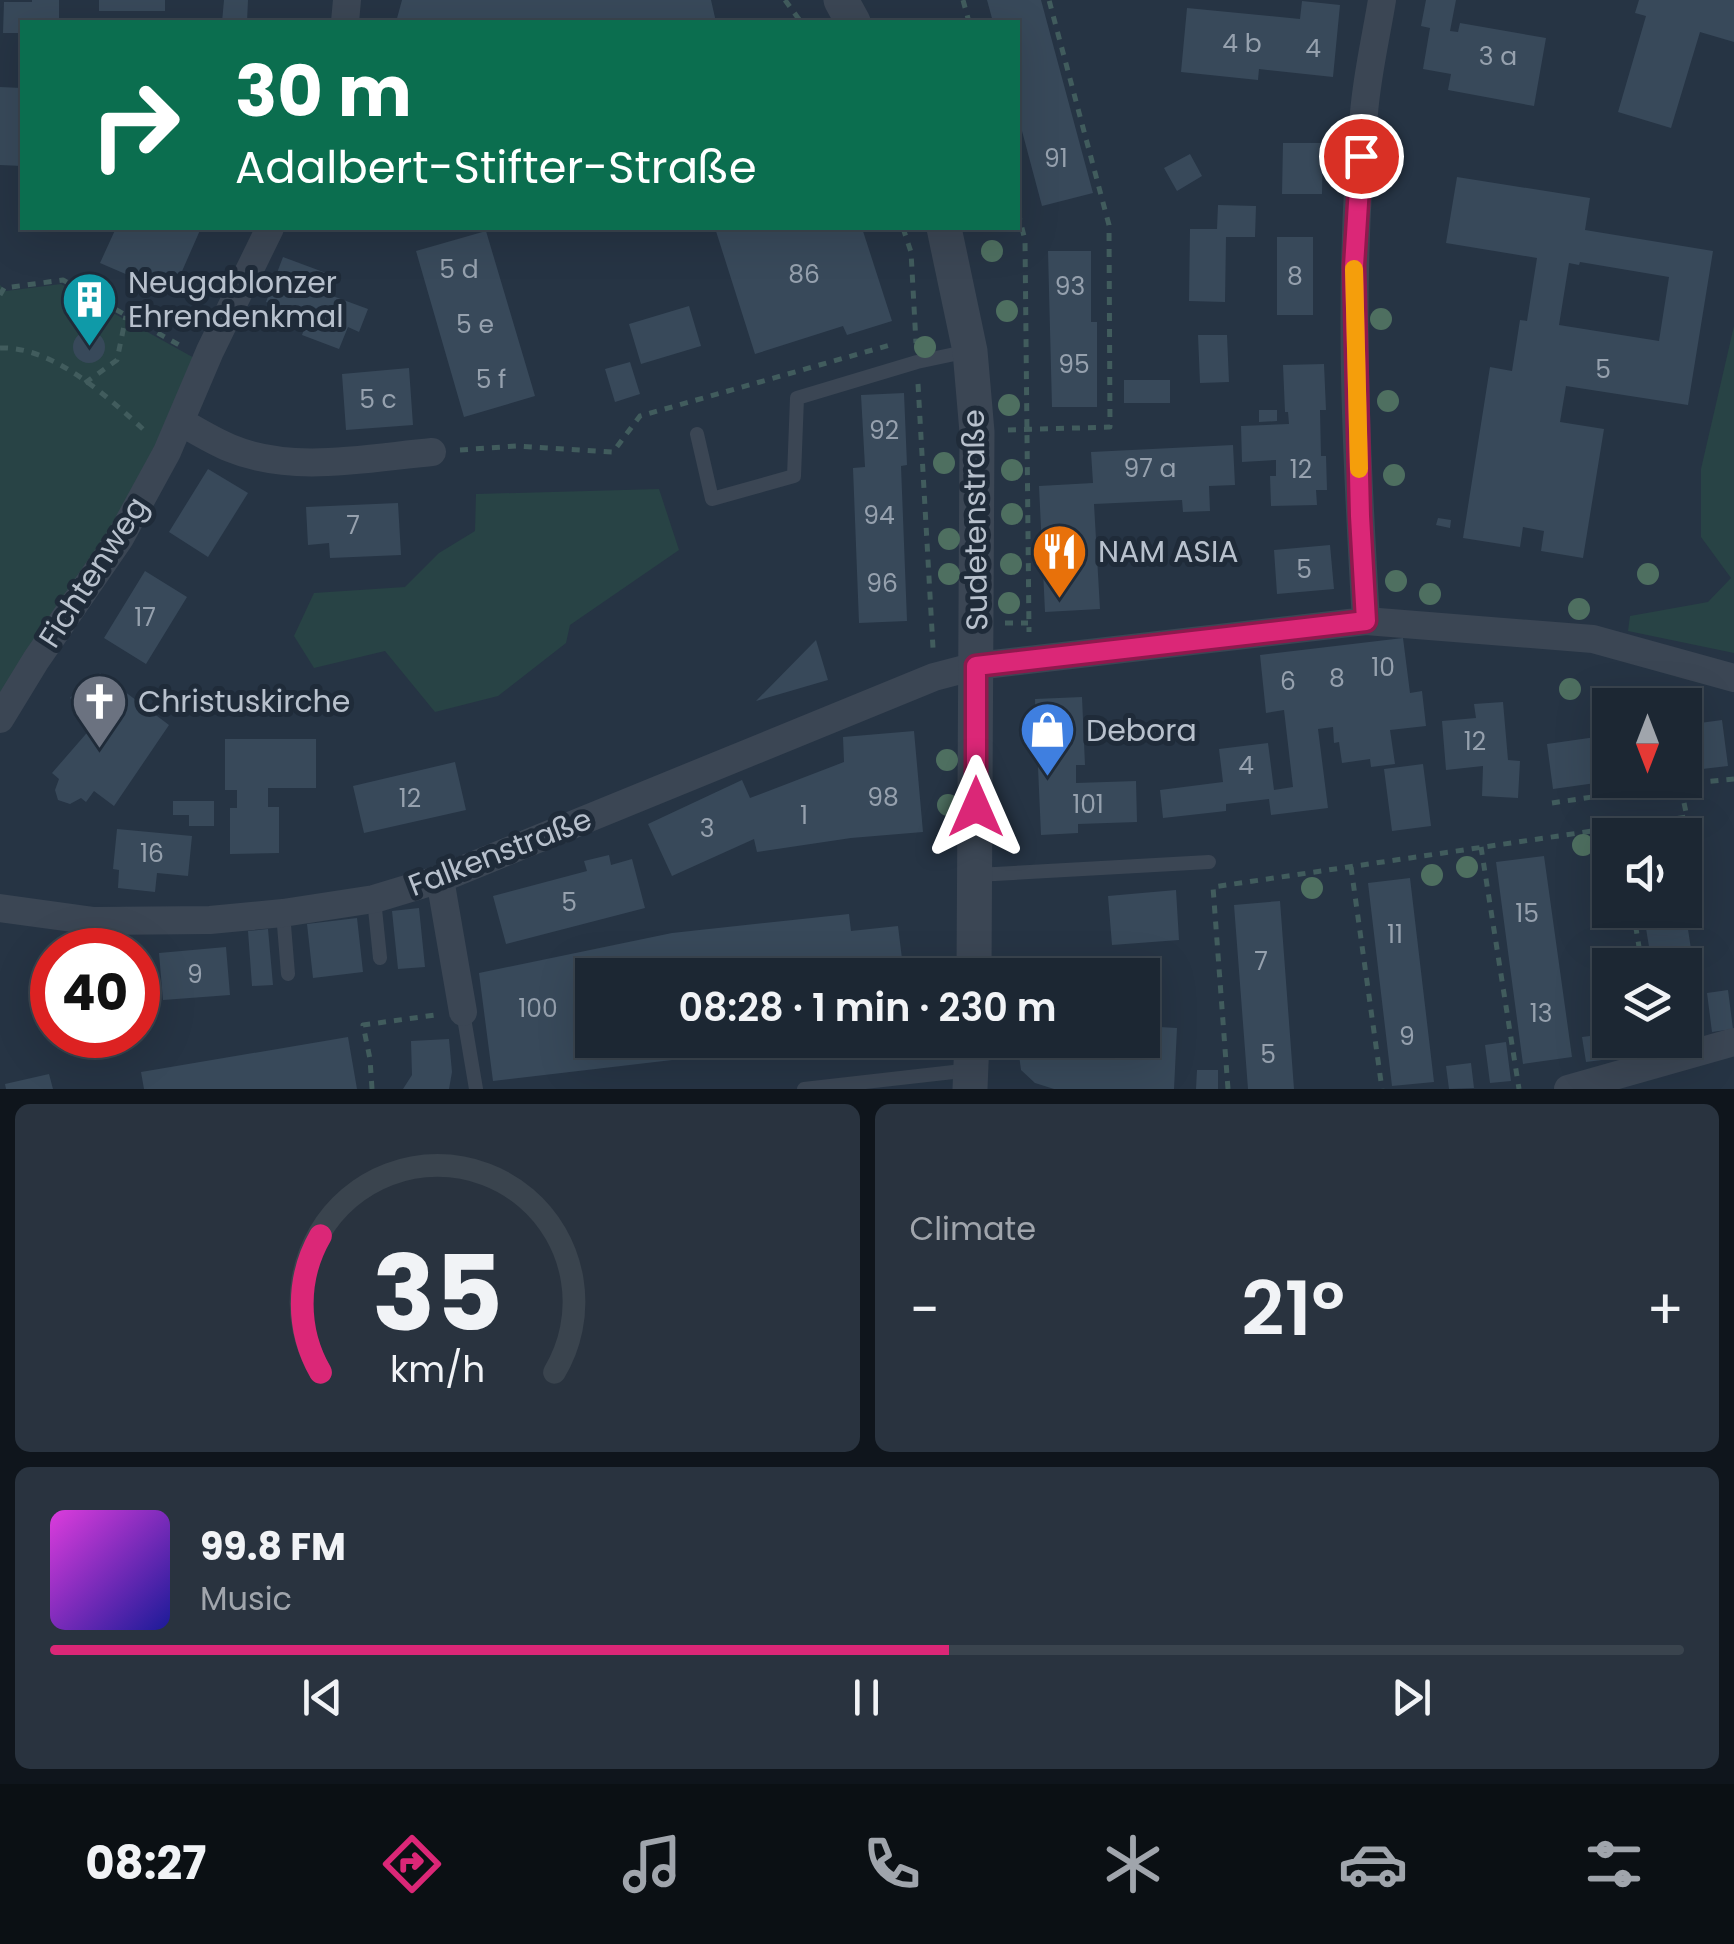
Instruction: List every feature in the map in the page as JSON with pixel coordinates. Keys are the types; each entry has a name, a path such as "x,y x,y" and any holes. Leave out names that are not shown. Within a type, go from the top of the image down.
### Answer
{"street":[{"path":"1366,621 1354,266 1364,112 1382,0"},
{"name":"Fichtenweg","path":"0,719 120,538 167,452 269,230"},
{"name":"Sudetenstraße","path":"944,230 970,351 976,432 974,958"},
{"path":"181,422 231,448 272,460 320,462 432,452"},
{"name":"Falkenstraße","path":"0,908 94,921 210,920 374,898 440,879 934,677 976,666 1366,621 1593,639 1734,678"},
{"path":"440,879 463,1012"},
{"path":"1568,1089 1734,1042"}],"lane":[{"path":"697,434 712,499 794,476 797,398 917,362 970,351"},
{"path":"976,875 1209,862"},
{"path":"374,898 380,958"},
{"path":"283,912 288,974"},
{"path":"463,1012 476,1089"},
{"path":"804,1089 971,1066"}],"path":[{"path":"976,432 1110,427 1109,226 1049,0"},
{"path":"1020,220 1025,240 1030,660"},
{"path":"904,230 911,252 934,677"},
{"path":"0,295 4,288 63,280 206,360"},
{"path":"86,383 117,360 126,316"},
{"path":"432,452 516,446 613,452 640,416 898,343"},
{"path":"0,348 18,347 50,358 108,397 167,452"},
{"path":"1702,782 1734,778"},
{"path":"1552,804 1592,798"},
{"path":"1228,1089 1213,887 1592,834"},
{"path":"1481,847 1519,1089"},
{"path":"1351,867 1382,1089"},
{"path":"372,1089 363,1024 463,1012"}],"green space":[{"path":"61,284 196,359 158,451 9,691 0,692 0,285 6,291"},
{"path":"1734,326 1734,653 1628,631 1630,616 1708,602 1731,578 1701,537 1701,469"},
{"path":"659,489 679,550 570,625 566,643 498,696 435,712 385,651 314,668 294,636 314,593 405,587 439,553 475,531 476,494"}],"building":[{"path":"59,0 59,20 20,20 20,33 3,33 4,2"},
{"path":"99,0 165,0 165,11 99,11"},
{"path":"224,0 248,0 247,20 222,20"},
{"path":"402,0 711,0 716,20 397,20"},
{"path":"987,0 1041,0 1093,193 1042,206 1020,124 1020,20 992,20"},
{"path":"1426,0 1456,0 1450,31 1458,32 1460,23 1546,38 1534,106 1448,90 1451,74 1423,69 1430,28 1421,26"},
{"path":"1639,0 1734,0 1734,42 1700,32 1671,128 1618,112 1646,16 1635,13"},
{"path":"1302,1 1340,5 1333,77 1259,69 1258,80 1181,72 1187,8 1300,19"},
{"path":"0,87 20,88 20,166 0,165"},
{"path":"1283,143 1323,143 1322,194 1282,194"},
{"path":"1190,154 1202,176 1177,191 1164,168"},
{"path":"1457,177 1590,198 1585,230 1713,251 1688,405 1566,386 1560,422 1604,429 1583,558 1541,551 1544,531 1523,527 1520,547 1463,538 1490,367 1512,371 1520,320 1527,321 1537,258 1446,243","holes":["1569,263 1669,277 1659,341 1559,325"]},
{"path":"1218,205 1256,206 1255,237 1226,237 1225,302 1189,301 1190,229 1217,229"},
{"path":"115,230 200,230 172,294 100,263"},
{"path":"716,230 863,230 892,321 847,335 843,326 755,354"},
{"path":"486,231 535,396 464,417 416,251"},
{"path":"1277,237 1313,237 1313,315 1277,315"},
{"path":"1048,251 1091,251 1091,322 1097,322 1097,407 1052,407"},
{"path":"283,257 326,273 319,291 368,309 359,332 348,327 339,349 302,335 308,318 266,302"},
{"path":"689,306 701,346 641,364 629,324"},
{"name":"Neugablonzer Ehrendenkmal","path":"89,331 100,336 105,347 100,358 89,363 78,358 73,347 78,336"},
{"path":"1198,335 1227,335 1229,382 1200,383"},
{"path":"630,362 640,394 615,402 605,369"},
{"path":"1324,364 1326,410 1320,410 1321,456 1326,456 1327,490 1316,490 1317,505 1271,506 1270,476 1276,476 1276,460 1242,462 1241,426 1289,424 1283,365"},
{"path":"409,368 413,425 346,430 342,374"},
{"path":"1124,380 1170,380 1170,403 1124,403"},
{"path":"904,393 907,465 901,466 907,621 859,623 853,468 865,467 861,395"},
{"path":"1259,410 1277,410 1277,421 1259,422"},
{"path":"1233,445 1235,485 1209,486 1210,511 1183,512 1182,500 1094,504 1100,609 1045,612 1039,486 1093,483 1091,452"},
{"path":"208,469 248,493 208,557 169,532"},
{"path":"398,503 401,555 330,558 329,543 308,545 306,507"},
{"path":"1438,518 1451,520 1450,528 1436,525"},
{"path":"1330,545 1334,589 1277,594 1274,550"},
{"path":"145,571 187,597 146,664 104,638"},
{"path":"1403,638 1410,693 1422,691 1426,726 1390,730 1395,764 1371,767 1370,759 1342,763 1333,727 1318,729 1328,808 1271,815 1269,799 1226,804 1226,811 1163,818 1160,790 1223,782 1219,749 1268,743 1274,790 1293,787 1284,710 1266,713 1260,655"},
{"path":"816,640 828,680 756,701"},
{"name":"Christuskirche","path":"100,673 169,725 114,806 94,791 86,802 81,798 70,804 58,800 55,790 59,779 52,773 92,727 78,716 84,708 70,698 80,686 85,690"},
{"path":"1082,697 1085,765 1076,765 1076,783 1136,781 1137,822 1078,824 1078,833 1041,835 1035,699"},
{"path":"1503,702 1508,760 1520,761 1518,798 1482,796 1483,766 1446,770 1442,721 1476,718 1474,704"},
{"path":"1722,720 1728,766 1702,769 1702,723"},
{"path":"914,731 923,832 757,852 754,839 672,876 648,824 742,780 750,798 844,762 843,737"},
{"path":"1592,738 1592,784 1553,789 1547,744"},
{"path":"225,739 316,739 316,788 268,788 268,807 279,807 279,853 230,854 230,808 237,808 237,790 225,790"},
{"path":"455,762 466,810 364,833 353,786"},
{"path":"1423,764 1431,826 1392,831 1384,769"},
{"path":"173,801 214,801 214,826 189,826 189,815 173,815"},
{"path":"117,829 192,836 188,876 157,873 155,892 118,888 119,870 113,869"},
{"path":"609,855 611,865 632,859 645,908 506,944 493,896 587,871 584,861"},
{"path":"1544,856 1572,1057 1523,1064 1496,862"},
{"path":"1410,878 1434,1082 1392,1086 1368,883"},
{"path":"1176,890 1179,940 1112,945 1108,896"},
{"path":"1280,901 1294,1089 1248,1089 1234,905"},
{"path":"419,908 425,967 398,969 392,911"},
{"path":"849,914 851,931 898,926 902,958 575,958 575,1058 689,1058 493,1081 479,973 672,933"},
{"path":"357,918 363,972 313,978 307,924"},
{"path":"1646,928 1688,928 1691,948 1649,948"},
{"path":"268,929 273,985 252,986 248,931"},
{"path":"226,947 230,995 163,1000 160,953"},
{"path":"1728,990 1733,1029 1712,1032 1707,993"},
{"path":"1160,1027 1177,1028 1174,1089 1054,1089 1035,1083 1021,1070 1019,1058 1160,1058"},
{"path":"1592,1036 1592,1058 1610,1059 1586,1062 1582,1037"},
{"path":"348,1037 357,1089 144,1089 141,1072"},
{"path":"449,1039 449,1089 403,1089 412,1075 411,1041"},
{"path":"1506,1042 1511,1081 1490,1083 1485,1045"},
{"path":"1471,1063 1474,1088 1449,1089 1446,1066"},
{"path":"1197,1070 1218,1070 1218,1089 1196,1089"},
{"path":"49,1074 53,1089 6,1089 5,1084"}],"slow traffic":[{"path":"1354,269 1359,469"}],"place":[{"name":"Neugablonzer Ehrendenkmal","path":"89,348"},
{"name":"NAM ASIA","path":"1059,600"},
{"name":"Christuskirche","path":"99,750"},
{"name":"Debora","path":"1047,779"}],"route":[{"path":"976,807 976,666 1366,621 1354,266 1361,156"}]}
